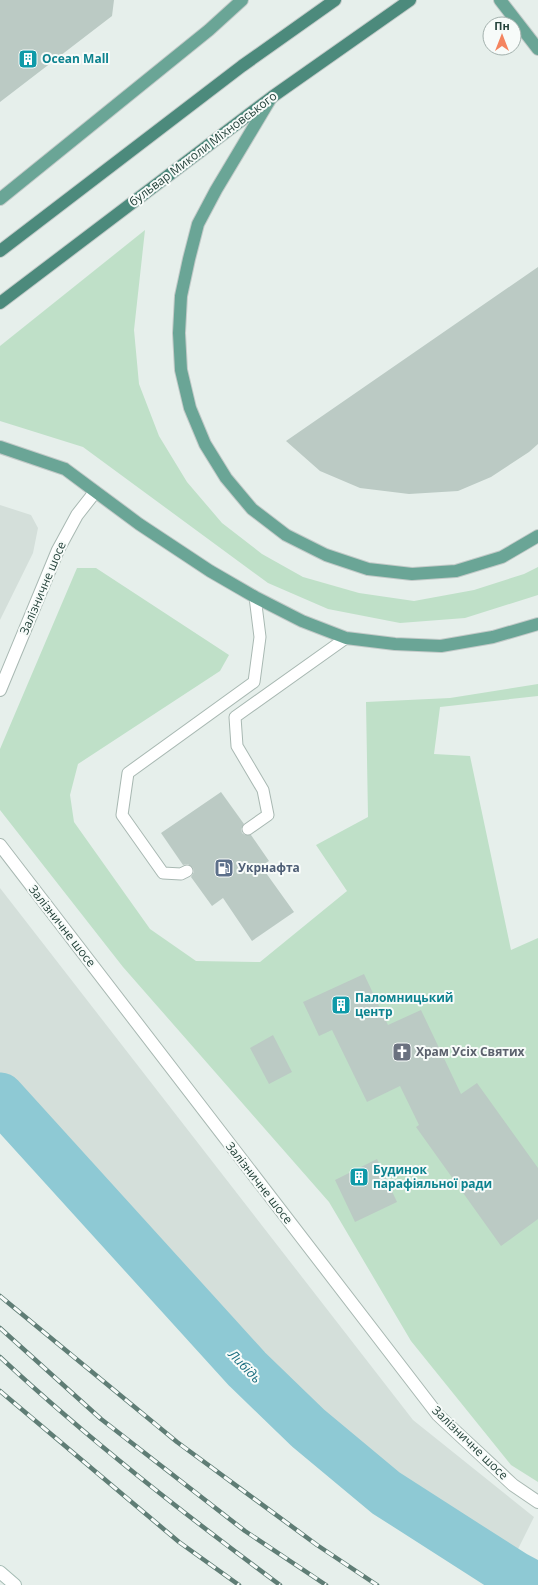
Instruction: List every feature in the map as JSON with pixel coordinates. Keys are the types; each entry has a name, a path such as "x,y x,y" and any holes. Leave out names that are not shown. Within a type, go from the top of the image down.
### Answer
{"highway":[{"path":"0,250 242,66 335,0"},
{"name":"бульвар Миколи Міхновського","path":"0,303 272,97 410,0"}],"main road":[{"path":"0,199 209,30 242,0"},
{"path":"500,0 538,49"},
{"path":"272,97 216,190 198,224 181,296 178,333 181,370 190,408 205,444 226,478 252,509 286,535 326,555 368,569 412,574 456,571 502,557 538,536"},
{"path":"0,446 65,469 158,537 210,571 255,597 302,621 346,638 396,644 441,646 493,637 538,624"}],"street":[{"name":"Залізничне шосе","path":"0,690 58,550 77,515 95,492"},
{"name":"Залізничне шосе","path":"0,845 438,1415 513,1485 538,1502"},
{"path":"0,1572 15,1585"}],"lane":[{"path":"187,871 181,874 163,873 122,815 128,773 254,682 260,637 255,597"},
{"path":"248,829 268,815 263,790 237,746 235,717 346,638"}],"shaded area":[{"path":"0,505 31,515 38,528 33,553 0,620"},
{"path":"0,888 413,1420 534,1517 513,1559 395,1488 309,1420 277,1389 0,1087"}],"green space":[{"path":"145,230 134,330 139,384 159,436 187,482 222,523 262,554 303,577 359,593 414,601 474,590 524,574 538,567 538,595 465,618 400,623 328,609 268,583 83,447 0,421 0,346"},
{"path":"77,568 96,568 229,655 220,671 78,764 70,795 74,822 150,929 196,961 260,962 347,891 316,845 368,817 366,702 450,698 538,684 538,696 440,707 434,754 470,756 511,950 538,938 538,1482 511,1465 411,1341 329,1202 123,967 0,810 0,749"}],"building":[{"name":"Ocean Mall","path":"0,0 114,0 112,16 0,102"},
{"path":"538,267 538,444 529,452 491,477 458,491 409,494 360,488 320,471 286,441"},
{"name":"Укрнафта","path":"221,792 244,824 241,829 242,833 245,835 251,835 269,861 261,866 294,912 252,941 223,898 212,906 191,877 194,872 193,868 188,864 183,865 161,833"},
{"path":"364,974 388,1025 421,1010 461,1094 477,1083 538,1168 538,1219 501,1246 416,1127 419,1125 400,1086 367,1102 332,1030 319,1036 303,1002"},
{"path":"273,1035 292,1072 269,1084 250,1048"},
{"name":"Будинок парафіяльної ради","path":"377,1159 397,1202 355,1222 335,1180"}],"waterway":[{"name":"Либідь","path":"0,1097 247,1369 308,1428 386,1493 514,1575 533,1585"}],"railway":[{"path":"0,1296 177,1442 317,1545 377,1585"},
{"path":"0,1328 101,1419 245,1531 326,1585"},
{"path":"0,1357 67,1417 137,1475 280,1585"},
{"path":"0,1391 179,1542 239,1585"}],"place":[{"name":"Ocean Mall","path":"28,59"},
{"name":"Укрнафта","path":"224,868"},
{"name":"Паломницький центр","path":"341,1005"},
{"name":"Храм Усіх Святих","path":"402,1052"},
{"name":"Будинок парафіяльної ради","path":"359,1177"}]}
